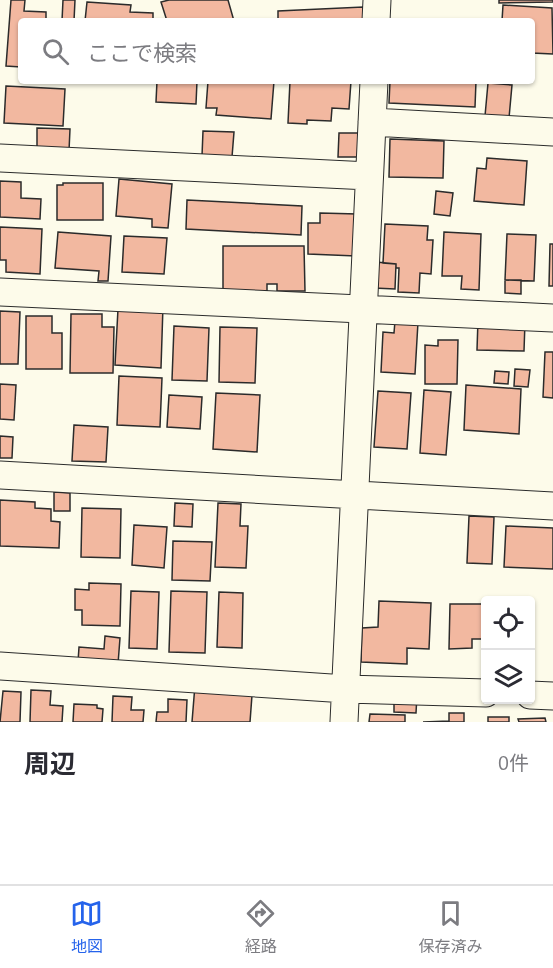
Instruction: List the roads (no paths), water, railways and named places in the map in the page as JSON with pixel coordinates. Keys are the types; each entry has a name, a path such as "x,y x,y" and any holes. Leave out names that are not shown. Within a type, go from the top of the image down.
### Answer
{"street":[{"path":"376,18 377,0"},
{"path":"344,722 374,84"},
{"path":"372,122 553,132"},
{"path":"0,158 369,176"},
{"path":"0,292 553,318"},
{"path":"0,475 553,506"},
{"path":"0,666 346,689 481,693"},
{"path":"535,695 553,696"}]}
